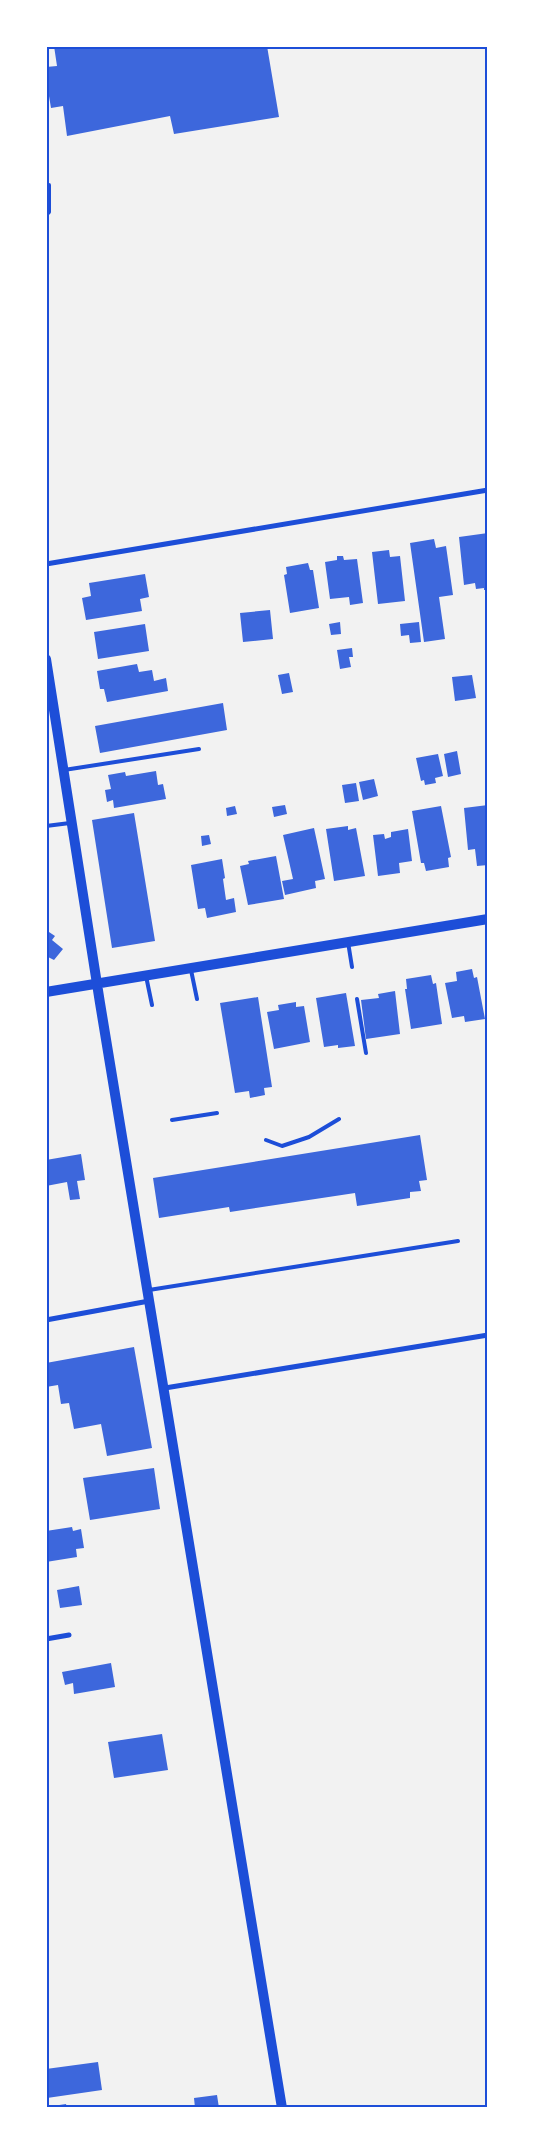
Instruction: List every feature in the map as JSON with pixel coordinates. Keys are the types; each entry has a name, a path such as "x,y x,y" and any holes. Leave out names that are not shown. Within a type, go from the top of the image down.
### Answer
{"main road":[{"path":"46,659 97,984 151,1301 282,2108"},
{"path":"46,992 488,920"}],"street":[{"path":"46,564 488,490"},
{"path":"46,1320 151,1301"},
{"path":"165,1388 488,1335"},
{"path":"46,1639 69,1635"}],"lane":[{"path":"46,215 49,212 49,185"},
{"path":"64,770 199,749"},
{"path":"46,826 72,823"},
{"path":"348,942 352,967"},
{"path":"191,968 197,1000"},
{"path":"146,976 152,1005"},
{"path":"358,999 366,1053"},
{"path":"172,1120 217,1113"},
{"path":"266,1140 282,1146 309,1137 339,1119"},
{"path":"149,1290 458,1242"}],"building":[{"path":"54,46 267,46 279,117 174,134 170,116 67,136 63,106 51,108 46,78 46,67 57,66"},
{"path":"488,533 488,590 484,590 484,588 476,589 475,583 464,585 459,537"},
{"path":"434,539 436,548 446,546 453,595 439,597 445,639 424,642 410,543"},
{"path":"389,550 390,557 400,556 405,601 378,604 372,552"},
{"path":"337,556 343,556 344,560 357,559 363,603 350,605 349,597 330,599 325,562 337,560"},
{"path":"308,563 310,570 313,570 319,608 290,613 284,575 287,574 286,567"},
{"path":"145,574 149,597 140,599 142,611 86,620 82,598 91,596 89,583"},
{"path":"270,610 273,639 243,642 240,613"},
{"path":"340,622 341,634 331,635 329,624"},
{"path":"419,622 421,642 410,643 409,635 401,636 400,624"},
{"path":"145,624 149,651 98,659 94,632"},
{"path":"352,648 353,657 349,657 351,667 340,669 337,650"},
{"path":"137,664 139,672 152,670 154,681 166,678 168,691 107,702 104,689 100,689 97,671"},
{"path":"289,673 293,692 282,694 278,675"},
{"path":"472,675 476,698 455,701 452,677"},
{"path":"223,703 227,730 100,753 95,726"},
{"path":"457,751 461,774 448,777 444,754"},
{"path":"438,754 443,776 435,778 436,783 425,785 424,780 421,781 416,758"},
{"path":"156,771 158,785 163,784 166,799 114,808 113,800 107,802 105,790 111,789 108,775 125,772 126,776"},
{"path":"374,779 378,796 363,800 359,782"},
{"path":"356,783 359,801 345,803 342,785"},
{"path":"285,805 287,814 274,817 272,807"},
{"path":"488,805 488,865 477,866 475,849 468,850 464,808"},
{"path":"235,806 237,814 227,816 226,808"},
{"path":"441,806 451,857 448,858 449,867 426,871 424,863 421,863 412,811"},
{"path":"134,813 155,941 112,948 92,820"},
{"path":"348,826 348,830 356,828 365,876 334,881 326,829"},
{"path":"314,828 325,879 315,881 316,888 285,895 282,881 293,879 283,835"},
{"path":"408,829 412,861 399,863 400,873 378,876 373,835 384,834 385,839 391,837 391,832"},
{"path":"209,835 211,844 202,846 201,836"},
{"path":"276,856 284,899 248,905 240,866 249,864 248,861"},
{"path":"222,859 226,900 234,898 236,912 207,918 205,908 198,909 191,865"},
{"path":"46,930 55,936 52,940 63,949 54,960 46,956"},
{"path":"472,969 474,978 477,977 485,1019 465,1022 464,1016 452,1018 445,983 457,981 456,972"},
{"path":"431,975 433,984 436,983 442,1024 411,1029 405,989 407,989 406,979"},
{"path":"395,991 400,1034 366,1039 361,1000 379,998 378,994"},
{"path":"346,993 355,1046 338,1048 338,1045 324,1047 316,998"},
{"path":"258,997 272,1087 264,1088 265,1095 250,1098 249,1091 235,1093 220,1003"},
{"path":"296,1002 296,1007 304,1006 310,1042 274,1049 267,1012 279,1010 278,1005"},
{"path":"420,1135 427,1180 419,1181 421,1191 410,1192 410,1198 357,1206 355,1193 230,1212 229,1207 159,1218 153,1178"},
{"path":"81,1154 85,1180 77,1181 80,1199 70,1200 67,1182 46,1186 46,1160"},
{"path":"134,1347 152,1448 107,1456 101,1424 74,1429 69,1403 61,1404 58,1385 46,1387 46,1363"},
{"path":"154,1468 160,1509 90,1520 83,1478"},
{"path":"72,1527 73,1531 81,1529 84,1548 76,1549 77,1557 46,1562 46,1531"},
{"path":"79,1586 82,1605 60,1608 57,1590"},
{"path":"111,1663 115,1687 74,1694 73,1683 65,1685 62,1672"},
{"path":"162,1734 168,1770 114,1778 108,1742"},
{"path":"98,2062 102,2090 47,2098 46,2069"},
{"path":"217,2095 219,2108 195,2108 194,2098"},
{"path":"66,2104 67,2108 46,2108 46,2107"}]}
